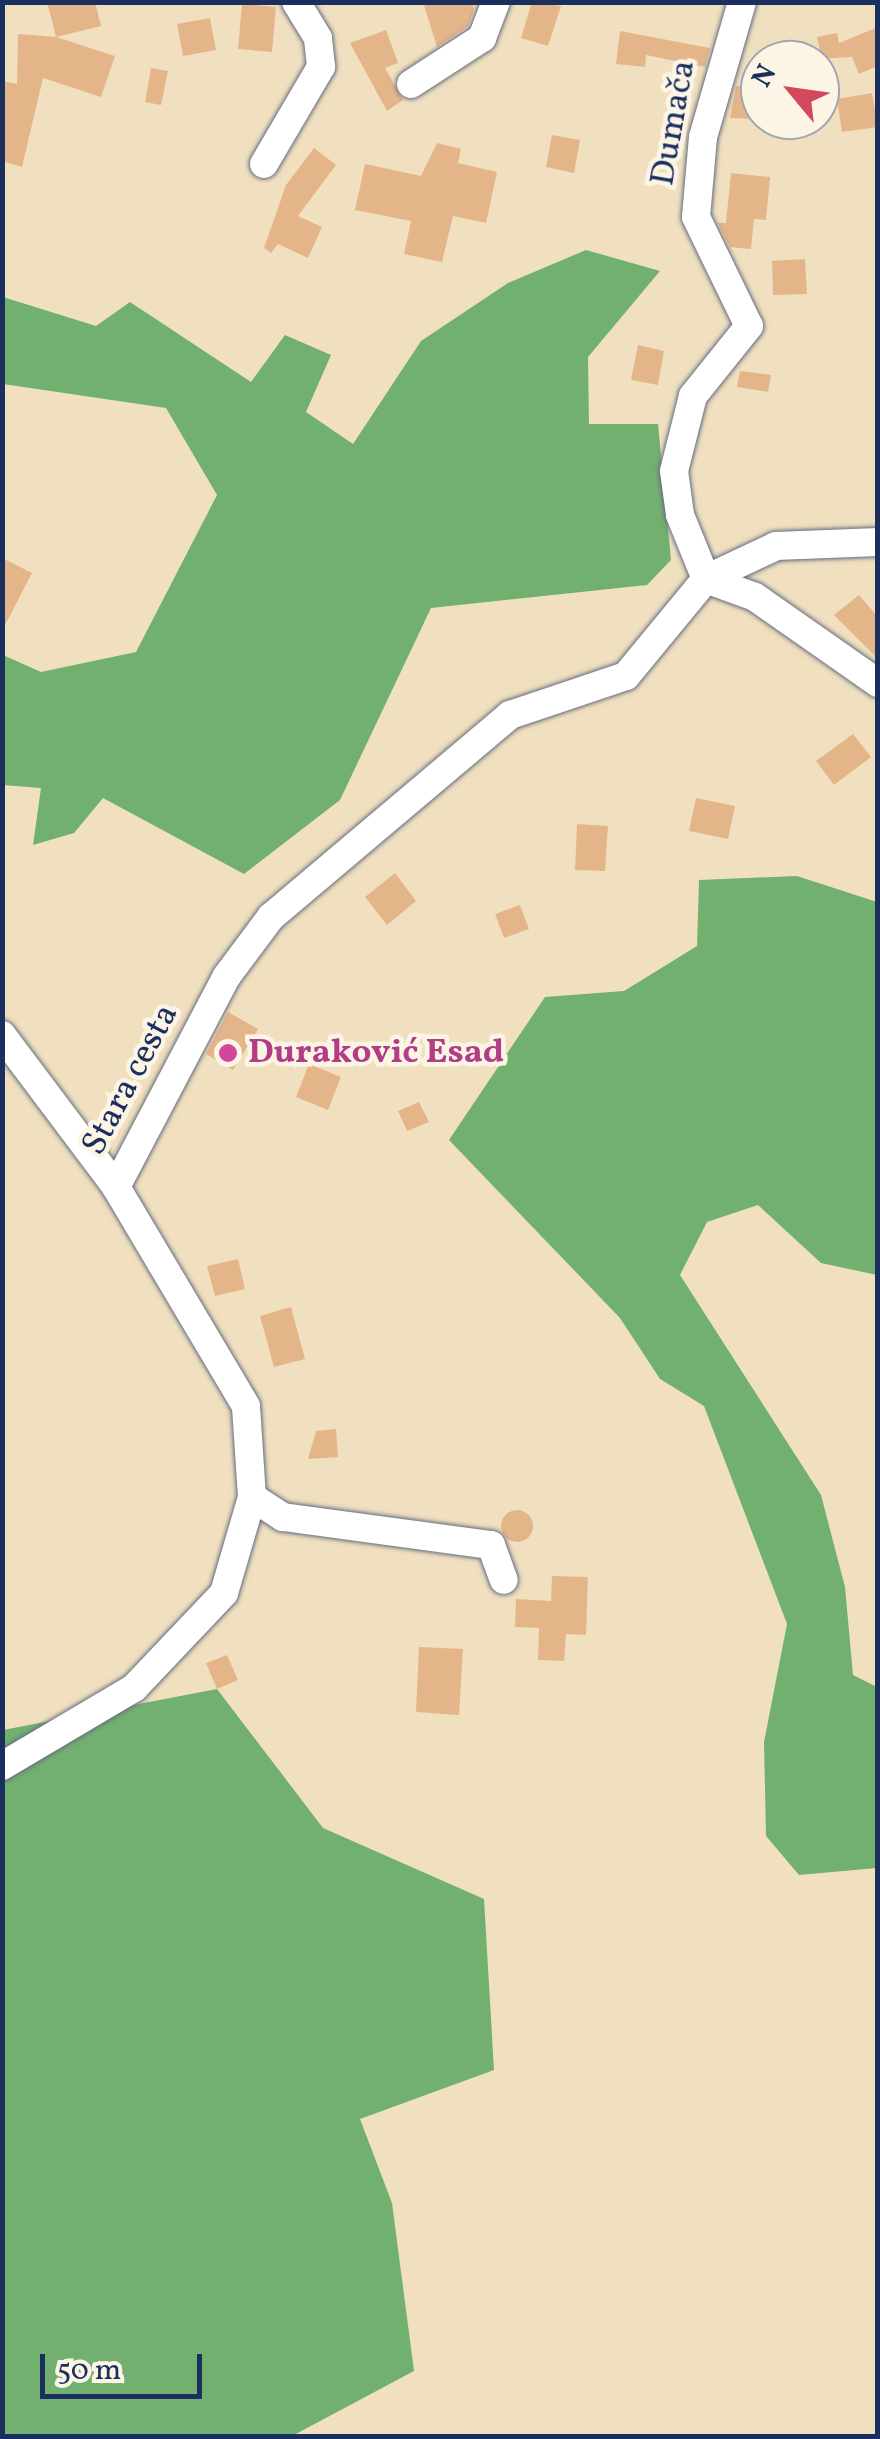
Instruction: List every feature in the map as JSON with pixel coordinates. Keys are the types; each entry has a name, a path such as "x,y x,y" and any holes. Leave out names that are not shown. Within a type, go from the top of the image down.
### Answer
{"street":[{"path":"264,164 320,68 318,38 296,2"},
{"path":"411,84 482,38 496,2"},
{"name":"Dumača","path":"706,579 674,471 693,396 749,326 696,218 703,137 742,2"},
{"name":"Stara cesta","path":"2,1766 134,1688 224,1594 252,1498 246,1406 116,1187 227,976 272,917 510,715 626,676 706,579 776,546 878,542"},
{"path":"706,579 755,597 878,683"},
{"path":"2,1035 116,1187"},
{"path":"252,1498 283,1517 492,1545 504,1580"}],"green space":[{"path":"586,250 660,271 588,357 589,424 658,424 671,560 647,585 431,608 340,800 244,874 103,798 74,833 33,845 41,788 3,785 3,655 41,672 136,652 217,495 166,408 3,384 3,297 96,326 130,302 251,382 285,335 331,355 306,412 353,444 421,341 508,283"},
{"path":"797,876 877,902 877,1275 821,1263 758,1205 707,1222 680,1275 821,1495 845,1587 853,1675 877,1687 877,1868 799,1875 766,1836 764,1742 787,1624 704,1406 660,1379 620,1318 449,1140 545,997 624,991 697,946 699,880"},
{"path":"217,1689 323,1828 484,1899 494,2070 360,2119 392,2203 414,2371 292,2436 3,2436 3,1730"}],"building":[{"path":"47,2 95,2 101,26 56,37"},
{"path":"423,2 472,2 474,10 468,26 437,47"},
{"path":"532,2 561,6 548,46 521,38"},
{"path":"242,4 276,7 272,52 238,49"},
{"path":"210,18 216,50 183,56 177,24"},
{"path":"878,27 878,66 859,74 852,57 840,58 840,43"},
{"path":"386,30 398,63 385,68 403,100 387,111 350,43"},
{"path":"620,31 710,48 705,67 646,55 645,67 616,64"},
{"path":"837,33 838,40 818,40 817,37"},
{"path":"18,34 56,37 115,56 101,97 43,78 22,167 2,161 2,81 17,84"},
{"path":"151,68 168,71 161,105 145,102"},
{"path":"736,86 740,86 740,118 730,118"},
{"path":"872,93 878,127 842,132 840,98"},
{"path":"552,135 580,140 574,173 546,167"},
{"path":"437,143 461,149 458,163 497,172 486,223 453,216 442,262 404,254 411,221 355,210 365,164 421,176"},
{"path":"314,148 336,165 298,216 322,227 308,258 278,244 271,253 264,248 286,185"},
{"path":"731,173 770,177 766,220 754,219 751,249 730,247 718,223 726,223"},
{"path":"805,259 807,294 773,295 772,261"},
{"path":"638,345 664,351 658,385 631,380"},
{"path":"740,371 771,375 768,392 737,387"},
{"path":"2,558 32,573 2,631"},
{"path":"859,595 878,617 878,659 834,615"},
{"path":"853,734 871,757 834,785 816,761"},
{"path":"696,798 735,806 728,839 689,831"},
{"path":"577,824 608,826 605,871 575,870"},
{"path":"395,873 416,901 387,925 365,897"},
{"path":"520,905 529,929 504,938 495,914"},
{"path":"228,1012 258,1029 233,1070 206,1054"},
{"path":"309,1064 341,1077 328,1110 296,1097"},
{"path":"419,1102 429,1122 407,1131 398,1111"},
{"path":"238,1259 245,1289 215,1296 207,1266"},
{"path":"291,1307 305,1359 274,1367 260,1316"},
{"path":"336,1429 338,1457 308,1459 316,1431"},
{"path":"517,1510 528,1515 533,1526 528,1537 517,1542 506,1537 501,1526 506,1515"},
{"path":"552,1576 588,1577 586,1635 566,1634 564,1661 538,1660 539,1628 515,1627 516,1599 551,1601"},
{"path":"419,1647 463,1649 459,1715 416,1712"},
{"path":"227,1655 238,1680 217,1689 206,1663"}],"place":[{"name":"Duraković Esad","path":"228,1053"}]}
